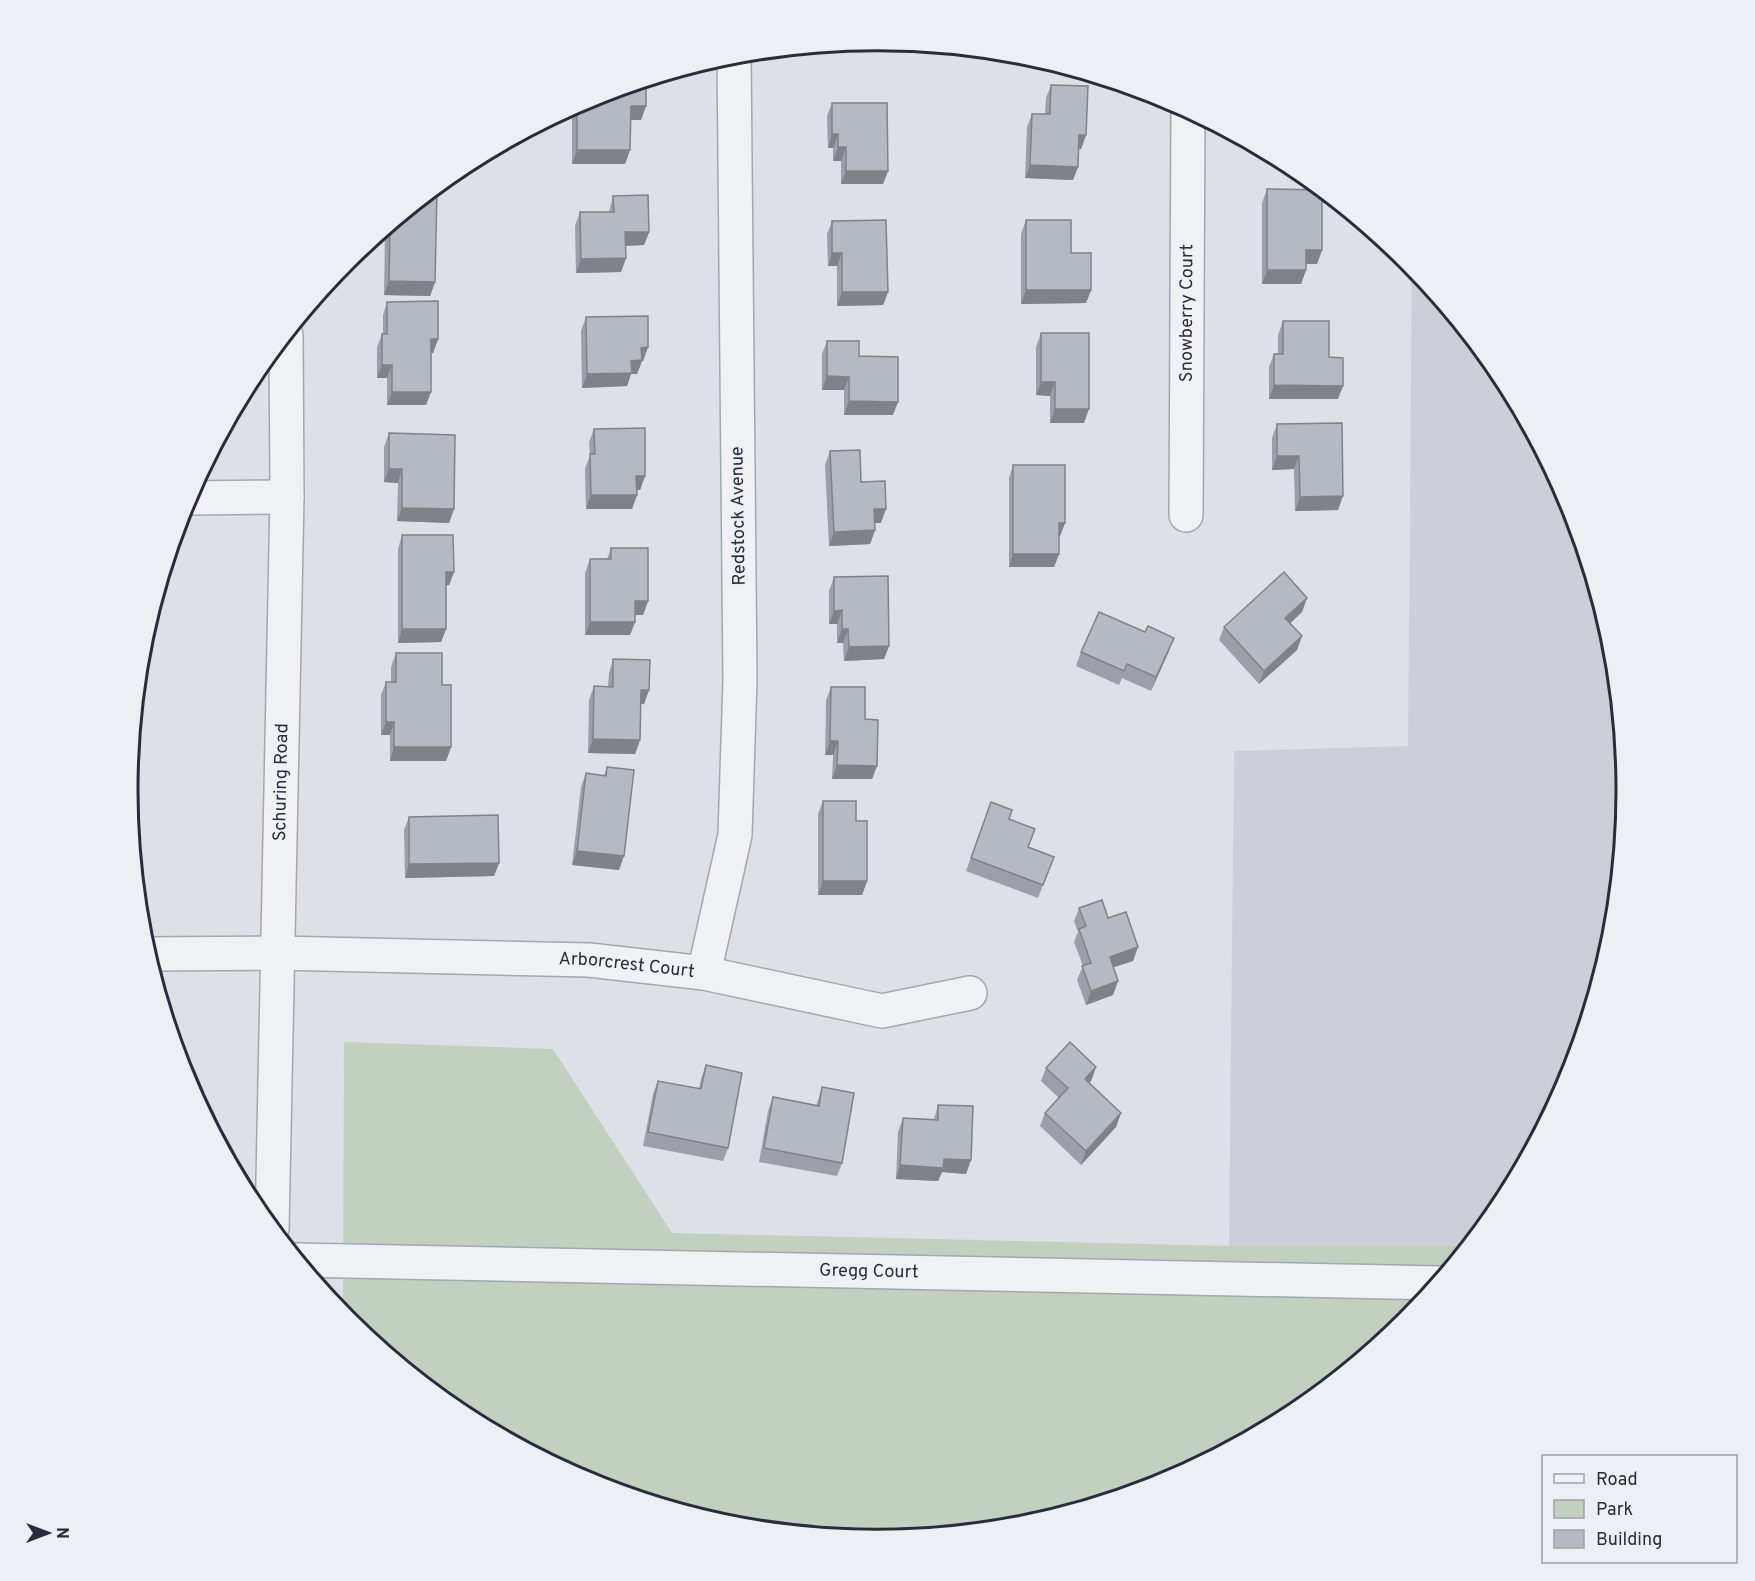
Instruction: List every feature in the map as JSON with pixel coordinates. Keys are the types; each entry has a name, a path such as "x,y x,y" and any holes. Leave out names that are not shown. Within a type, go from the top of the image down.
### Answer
{"street":[{"name":"Redstock Avenue","path":"704,973 735,835 740,680 734,65"},
{"name":"Snowberry Court","path":"1186,515 1188,119"},
{"name":"Schuring Road","path":"272,1214 287,497 286,347"},
{"path":"198,498 287,497"},
{"name":"Arborcrest Court","path":"156,954 277,953 589,960 704,973 882,1011 970,993"},
{"name":"Gregg Court","path":"307,1260 1428,1283"}],"shaded area":[{"path":"1412,281 1464,340 1518,421 1541,463 1561,508 1592,599 1611,694 1617,790 1611,887 1603,935 1578,1028 1541,1118 1492,1201 1460,1246 1229,1246 1234,751 1408,746"}],"green space":[{"path":"344,1042 553,1049 672,1233 1229,1246 1460,1246 1400,1313 1328,1377 1247,1431 1205,1454 1115,1491 1069,1505 974,1524 926,1528 878,1530 781,1524 686,1505 595,1474 550,1454 467,1405 427,1377 390,1346 343,1300"}],"building":[{"path":"1051,85 1088,86 1086,135 1079,135 1078,167 1030,165 1032,114 1050,114"},
{"path":"646,88 646,106 631,106 630,150 577,150 577,115"},
{"path":"832,103 887,103 888,171 846,171 846,147 838,147 838,134 832,134"},
{"path":"1267,189 1308,190 1322,200 1322,250 1306,250 1306,270 1267,270"},
{"path":"648,195 649,232 625,232 626,258 581,259 580,212 614,212 613,196"},
{"path":"437,197 435,282 389,281 390,235"},
{"path":"886,220 888,292 842,292 842,253 832,253 832,221"},
{"path":"1026,220 1071,220 1071,253 1091,253 1091,290 1026,290"},
{"path":"438,301 438,339 431,339 431,392 392,392 392,365 382,365 382,334 387,334 387,302"},
{"path":"648,316 648,347 641,348 642,360 631,361 632,373 587,374 586,317"},
{"path":"1283,321 1329,321 1329,357 1343,358 1343,386 1274,385 1274,354 1283,354"},
{"path":"1041,333 1089,333 1089,409 1055,409 1055,382 1041,382"},
{"path":"827,341 859,341 859,356 898,357 898,402 849,401 849,377 827,376"},
{"path":"1342,423 1343,496 1300,497 1299,456 1277,456 1277,424"},
{"path":"645,428 645,476 636,476 637,495 591,495 590,454 595,454 594,429"},
{"path":"389,433 455,435 454,509 402,508 402,469 389,469"},
{"path":"860,450 861,482 885,481 886,509 874,509 875,530 834,532 830,451"},
{"path":"1013,465 1065,465 1065,523 1059,523 1059,554 1013,554"},
{"path":"402,535 453,535 454,572 446,572 446,629 402,629"},
{"path":"611,548 648,548 648,601 635,601 635,622 590,622 590,559 611,559"},
{"path":"1284,572 1307,598 1285,618 1302,636 1264,671 1224,627"},
{"path":"888,576 889,646 849,647 848,629 842,629 842,610 834,611 834,577"},
{"path":"1099,612 1145,632 1148,626 1174,638 1156,677 1127,664 1124,671 1081,652"},
{"path":"396,653 442,653 442,685 451,685 451,747 394,747 394,722 386,722 386,682 396,682"},
{"path":"613,659 650,660 649,690 641,690 640,740 593,739 594,686 613,687"},
{"path":"831,687 865,687 865,719 878,720 877,766 837,765 838,741 830,741"},
{"path":"607,767 634,770 624,856 577,851 586,773 606,776"},
{"path":"823,801 856,801 856,821 867,821 867,881 823,881"},
{"path":"991,802 1012,810 1009,819 1035,829 1028,847 1054,857 1043,885 971,858"},
{"path":"498,815 499,863 409,864 409,817"},
{"path":"1102,900 1108,918 1126,912 1138,947 1110,957 1118,981 1091,991 1082,966 1091,963 1079,929 1086,926 1079,908"},
{"path":"1070,1042 1096,1067 1085,1079 1121,1113 1086,1151 1045,1113 1068,1088 1046,1068"},
{"path":"706,1065 742,1073 728,1148 648,1132 658,1081 701,1089"},
{"path":"822,1087 854,1093 842,1163 764,1148 773,1097 819,1106"},
{"path":"938,1105 973,1106 971,1160 944,1159 943,1168 900,1165 903,1118 938,1120"}]}
